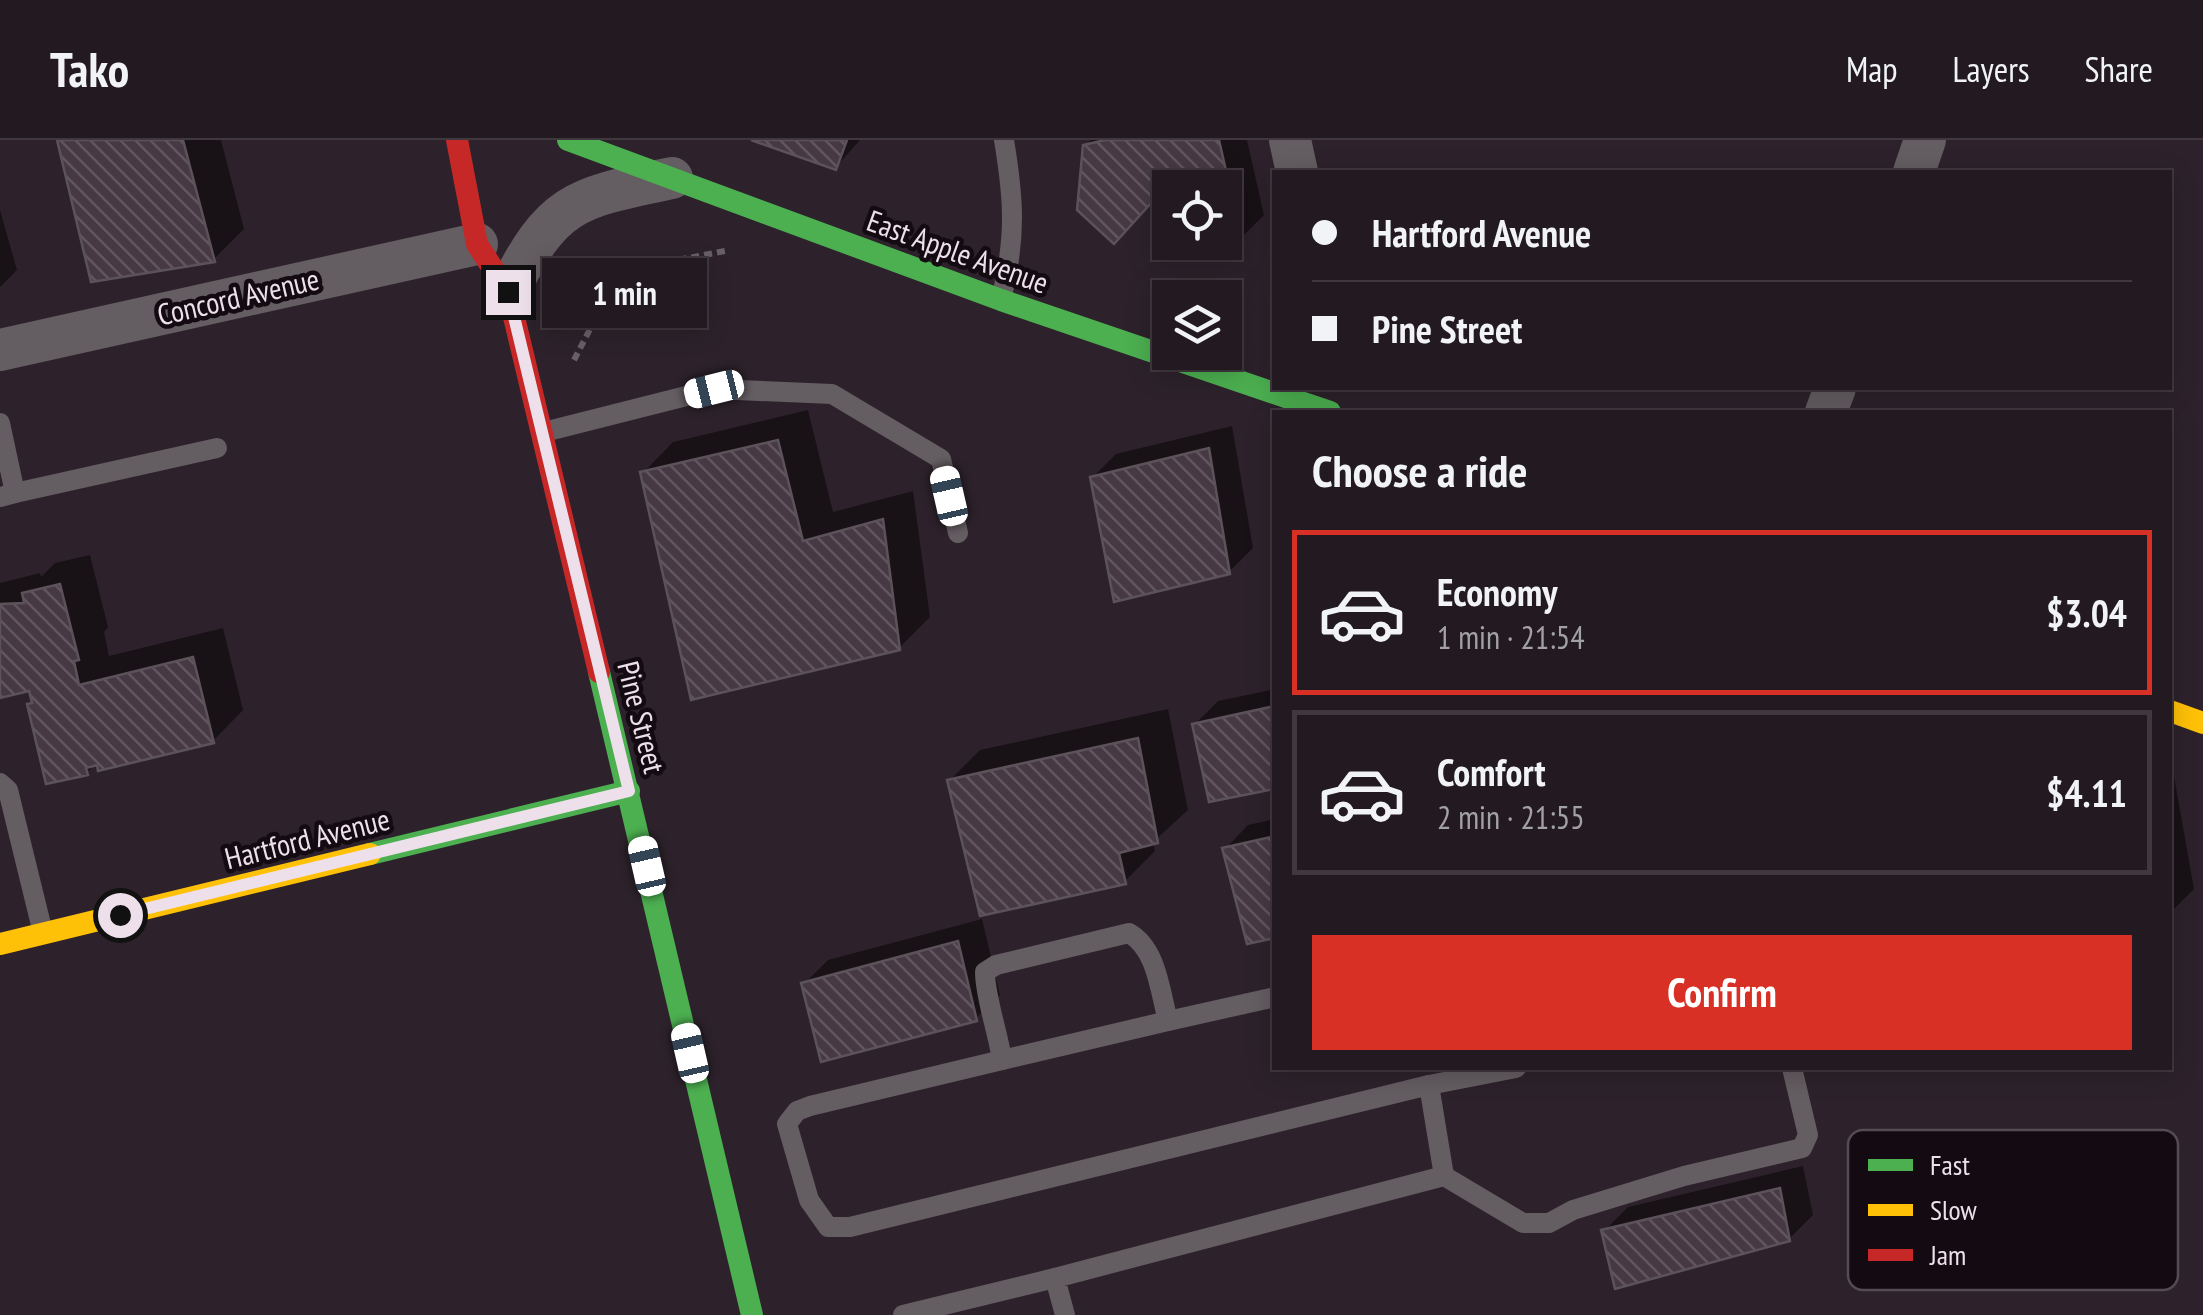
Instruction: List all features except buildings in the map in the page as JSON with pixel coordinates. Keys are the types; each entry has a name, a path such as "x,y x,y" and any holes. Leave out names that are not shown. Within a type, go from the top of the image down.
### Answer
{"street":[{"name":"Pine Street","path":"457,140 477,244 508,292 752,1315"},
{"name":"East Apple Avenue","path":"568,140 1001,300 1324,410"},
{"path":"1290,140 1297,170"},
{"path":"1915,170 1925,140"},
{"path":"508,292 534,238 564,210 595,194 672,178"},
{"name":"Concord Avenue","path":"0,350 477,244"},
{"path":"2172,712 2203,723"},
{"name":"Hartford Avenue","path":"0,944 629,791"}],"lane":[{"path":"1001,300 1014,244 1015,207 1004,140"},
{"path":"542,432 714,389 832,394 941,458 958,532"},
{"path":"0,423 8,495 217,448"},
{"path":"0,782 8,790 44,933"},
{"path":"1002,1060 996,1013 985,983 990,967 1120,935 1129,933 1142,940 1168,1021"},
{"path":"1272,999 797,1111 788,1124 809,1200 828,1227 850,1227 1429,1085 1506,1070"},
{"path":"904,1315 959,1308 1055,1278 1444,1176 1523,1223 1549,1223 1572,1210 1684,1176 1802,1148 1808,1135 1792,1070"},
{"path":"1429,1085 1444,1176"},
{"path":"1055,1278 1066,1315"}],"path":[{"path":"574,360 614,283 651,265 725,250"}],"traffic: fast":[{"path":"568,140 1001,300 1324,410"},
{"path":"599,672 752,1315"},
{"path":"370,854 629,791"}],"traffic: slow":[{"path":"2172,712 2203,723"},
{"path":"0,944 370,854"}],"traffic: jam":[{"path":"457,140 477,244 508,292 599,672"}],"route":[{"path":"120,915 629,791 508,292"}]}
